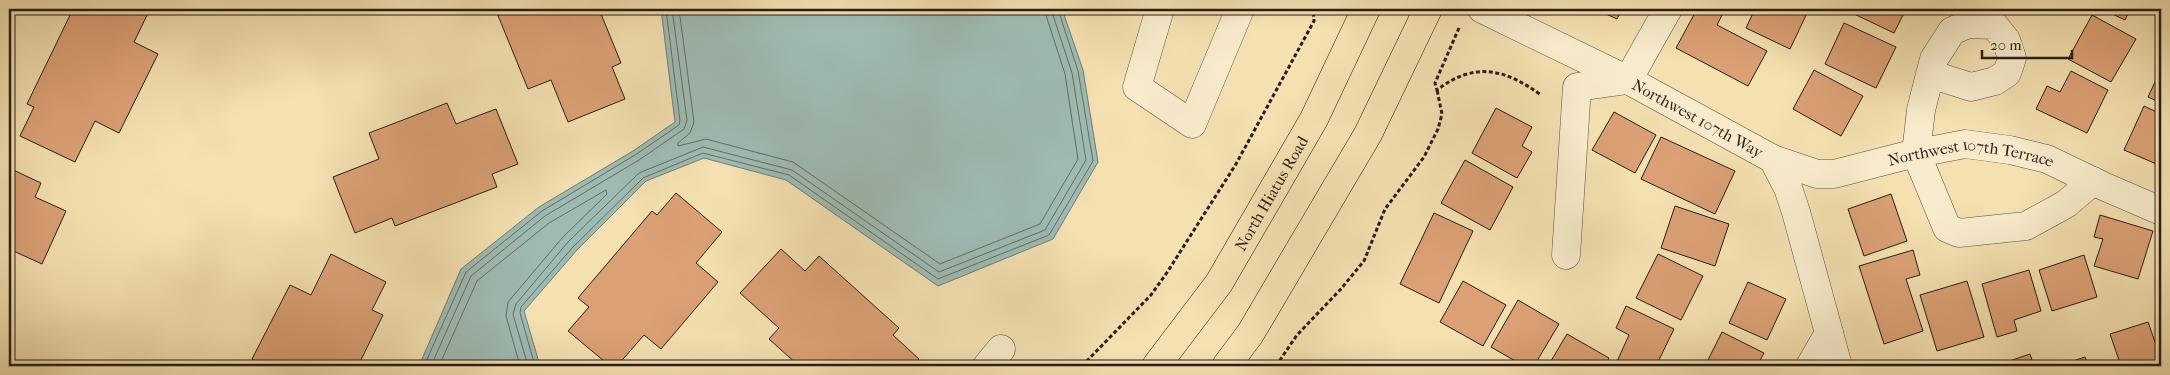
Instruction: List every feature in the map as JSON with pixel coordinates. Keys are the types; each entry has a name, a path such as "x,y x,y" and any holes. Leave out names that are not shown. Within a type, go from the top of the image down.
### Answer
{"main road":[{"name":"North Hiatus Road","path":"1156,366 1219,283 1314,119 1366,9"},
{"path":"1226,366 1250,334 1368,134 1428,9"}],"street":[{"path":"1160,9 1137,87 1192,124 1240,9"},
{"name":"Northwest 107th Way","path":"1482,9 1628,80 1773,159 1788,188 1796,212 1838,366"},
{"path":"1566,255 1577,87 1628,80 1668,9"},
{"path":"1930,74 1921,110 1916,153 1947,228 1959,233 2026,226 2066,204 2093,181"},
{"name":"Northwest 107th Terrace","path":"1773,159 1817,174 1834,174 1916,153 1965,144 2010,150 2047,159 2161,211"},
{"path":"1810,366 1829,333"}],"path":[{"path":"1082,366 1151,295 1200,222 1236,164 1314,21 1313,9"},
{"path":"1276,366 1297,335 1340,290 1364,261 1385,209 1424,157 1438,129 1442,114 1435,83 1460,25"},
{"path":"1437,90 1452,79 1483,71 1508,76 1541,95"}],"water":[{"path":"661,9 1062,9 1083,70 1098,162 1053,239 938,286 786,180 704,158 646,181 577,250 524,311 540,366 419,366 461,269 539,207 633,151 675,122"}],"building":[{"path":"73,9 150,9 134,42 158,54 119,133 95,121 75,162 20,136 34,107 27,104"},
{"path":"507,9 599,9 621,63 612,67 625,99 568,122 551,80 528,89 497,13"},
{"path":"1595,9 1622,9 1617,19"},
{"path":"1697,9 1719,9 1724,11 1717,25 1767,51 1748,86 1676,48"},
{"path":"1755,9 1809,9 1790,49 1746,28"},
{"path":"1854,9 1906,9 1894,33 1852,13"},
{"path":"2102,9 2130,9 2125,20"},
{"path":"2092,15 2136,39 2111,82 2068,59"},
{"path":"1844,23 1896,47 1876,88 1825,64"},
{"path":"2161,69 2161,103 2148,97"},
{"path":"1814,70 1863,96 1841,136 1793,109"},
{"path":"2071,71 2108,90 2087,133 2036,109 2047,86 2060,92"},
{"path":"447,103 456,124 496,109 518,164 492,174 497,187 395,226 392,218 355,233 333,177 379,159 369,133"},
{"path":"2144,106 2161,114 2161,166 2124,150"},
{"path":"1496,108 1532,127 1522,146 1532,152 1517,178 1472,153"},
{"path":"1614,112 1656,135 1635,173 1592,150"},
{"path":"1661,137 1735,171 1715,214 1641,179"},
{"path":"1465,160 1513,187 1490,230 1441,203"},
{"path":"9,168 41,183 35,197 66,211 42,264 9,249"},
{"path":"676,193 722,232 696,263 718,282 661,349 644,335 617,366 610,366 568,331 589,307 578,298 652,211 657,215"},
{"path":"1891,194 1907,241 1864,256 1848,209"},
{"path":"1675,206 1729,224 1715,266 1661,248"},
{"path":"1434,213 1473,231 1439,303 1400,284"},
{"path":"2100,215 2153,231 2138,279 2094,266 2103,239 2094,237"},
{"path":"781,249 805,271 819,256 899,328 893,335 919,359 912,366 799,366 769,339 779,328 740,293"},
{"path":"1913,250 1920,275 1906,279 1923,331 1884,344 1859,266"},
{"path":"331,254 386,282 372,310 383,315 358,366 265,366 252,359 290,285 311,295"},
{"path":"1658,254 1703,276 1681,320 1636,298"},
{"path":"2084,255 2097,297 2052,311 2039,270"},
{"path":"2029,270 2041,311 2014,320 2017,331 1997,337 1982,284"},
{"path":"1463,281 1506,305 1483,346 1440,322"},
{"path":"1967,281 1984,337 1937,351 1920,295"},
{"path":"1748,282 1786,299 1767,340 1729,323"},
{"path":"1518,300 1559,324 1534,366 1524,366 1491,347"},
{"path":"1626,306 1674,329 1656,366 1615,366 1629,335 1616,328"},
{"path":"2148,322 2161,359 2161,366 2121,366 2110,334"},
{"path":"1722,332 1764,353 1757,366 1705,366"},
{"path":"1567,334 1609,358 1605,366 1548,366"},
{"path":"2030,354 2034,366 1995,366"},
{"path":"2085,357 2089,366 2058,366"}]}
